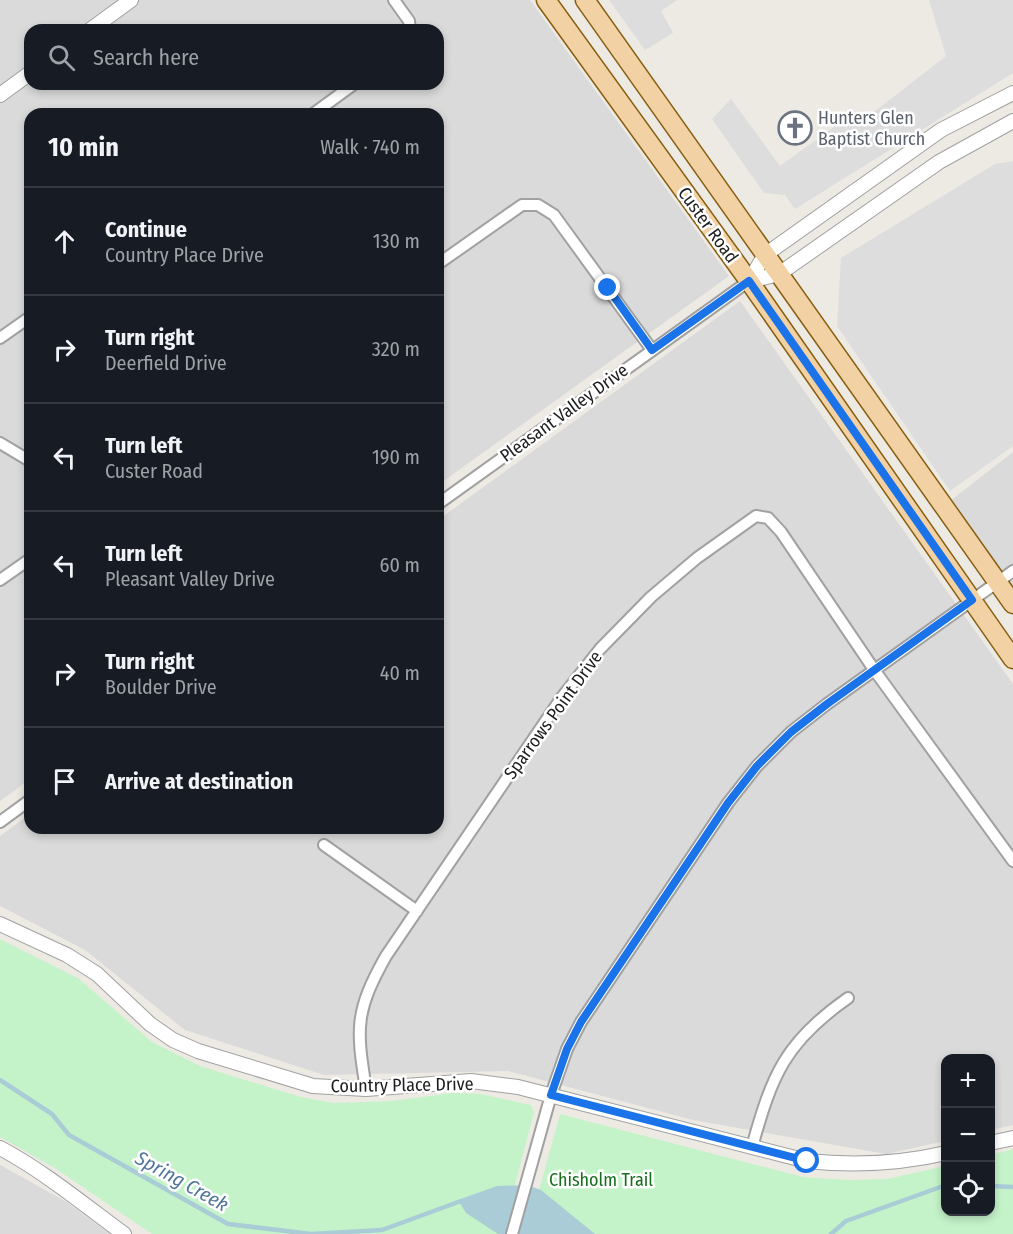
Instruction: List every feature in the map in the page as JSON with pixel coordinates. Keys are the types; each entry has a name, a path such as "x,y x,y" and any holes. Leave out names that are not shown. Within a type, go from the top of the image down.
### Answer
{"main road":[{"name":"Custer Road","path":"546,0 749,281 1013,659"},
{"name":"Custer Road","path":"585,0 1013,604"}],"street":[{"path":"98,24 131,0"},
{"path":"394,0 409,24"},
{"path":"0,95 24,77"},
{"path":"321,108 346,90"},
{"name":"Pleasant Valley Drive","path":"749,281 765,255 924,141 966,116 1013,93"},
{"name":"Pleasant Valley Drive","path":"444,500 749,281 779,274 939,162 1013,121"},
{"path":"924,141 939,162"},
{"path":"444,260 522,205 538,205 554,215 652,350"},
{"path":"0,338 24,321"},
{"path":"0,444 24,458"},
{"name":"Sparrows Point Drive","path":"366,1089 358,1037 362,1008 382,964 562,697 600,649 651,597 698,558 756,516 768,518 781,532 875,670 1013,861"},
{"path":"0,580 24,563"},
{"path":"512,1234 551,1095 567,1049 581,1022 728,803 757,766 791,732 1013,571"},
{"path":"0,822 24,804"},
{"path":"324,846 417,911"},
{"name":"Country Place Drive","path":"0,924 67,955 97,974 150,1024 173,1040 198,1051 313,1086 366,1089 471,1081 518,1087 807,1161 850,1165 886,1164 941,1154"},
{"path":"752,1147 767,1092 780,1067 802,1035 848,998"},
{"path":"995,1142 1013,1138"},
{"path":"0,1148 76,1197 124,1234"}],"shaded area":[{"path":"0,0 530,0 729,276 444,481 444,108 24,108 24,783 0,801"},
{"path":"609,0 677,0 661,11 673,33 645,50"},
{"path":"929,0 1013,0 1013,73 795,209 785,195 764,193 712,119 731,99 780,166 849,116 865,123 875,117 874,112 946,56"},
{"path":"1013,161 1013,446 950,491 837,326 841,258 995,164"},
{"path":"740,301 1013,684 1013,1125 995,1129 995,1054 941,1054 941,1142 886,1154 693,1120 508,1071 324,1075 185,1030 85,950 0,906 0,836 24,818 24,834 444,834 444,516"},
{"path":"1013,452 1013,585 950,501"},
{"path":"0,1165 65,1201 110,1234 0,1234"}],"green space":[{"path":"0,939 78,978 152,1042 200,1066 301,1097 333,1103 391,1101 453,1093 480,1094 531,1105 534,1113 502,1234 152,1234 53,1167 0,1137"},
{"name":"Chisholm Trail","path":"560,1114 803,1177 848,1180 887,1179 941,1167 941,1216 995,1216 995,1154 1013,1149 1013,1234 527,1234"}],"water":[{"path":"527,1185 541,1190 595,1234 498,1234 466,1213 458,1200 497,1186"}],"waterway":[{"name":"Spring Creek","path":"0,1080 52,1114 69,1135 228,1224 311,1234 382,1230 461,1201"},
{"name":"Spring Creek","path":"995,1186 1013,1187"},
{"name":"Spring Creek","path":"831,1234 846,1221 941,1187"}],"place":[{"name":"Hunters Glen Baptist Church","path":"795,128"}],"route":[{"path":"608,288 652,350 749,281 972,600 827,704 791,732 757,766 728,803 581,1022 567,1049 551,1095 807,1161"}]}
